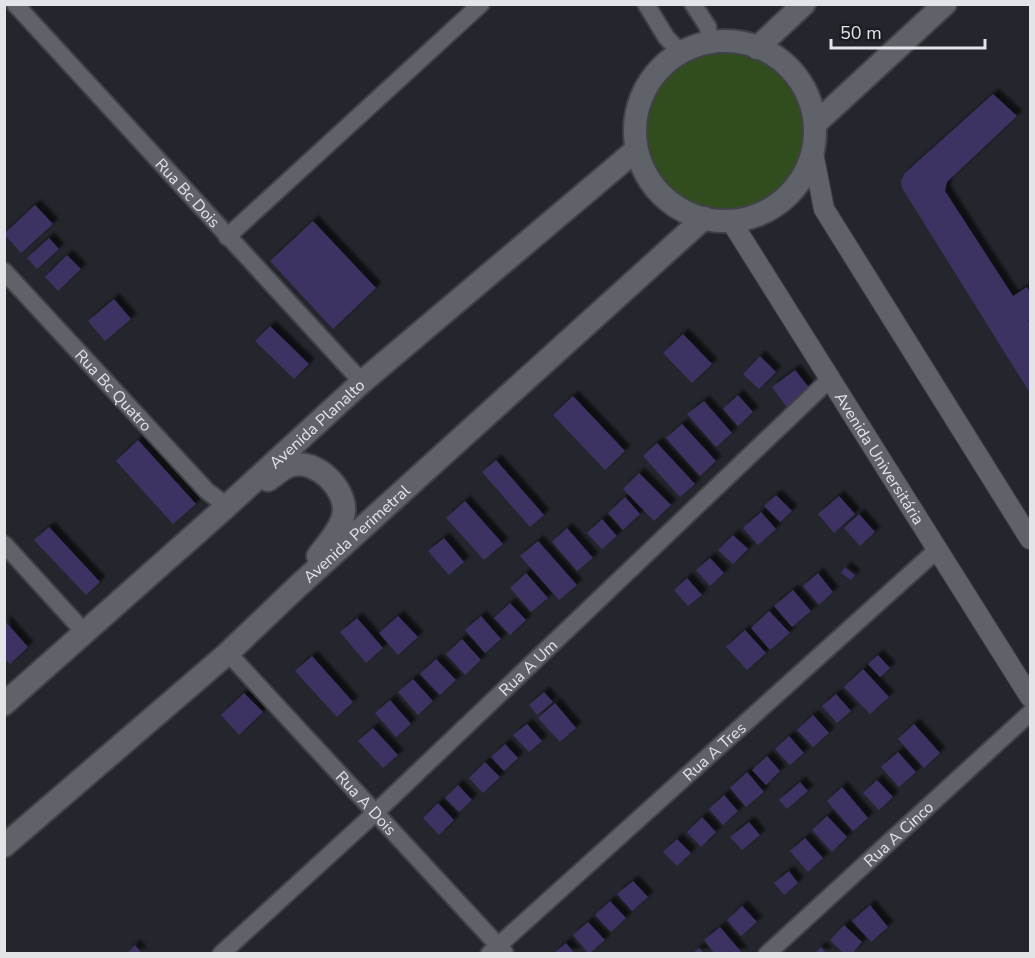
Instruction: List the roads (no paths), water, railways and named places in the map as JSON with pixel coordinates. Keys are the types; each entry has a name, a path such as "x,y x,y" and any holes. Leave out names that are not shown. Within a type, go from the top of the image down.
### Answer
{"main road":[{"path":"757,48 804,4"},
{"path":"815,124 945,4"},
{"path":"709,41 741,42 770,52 794,73 809,97 815,124 813,153 802,179 783,200 759,214 731,221 704,218 677,207 656,188 636,150 634,130 640,99 656,72 680,52 709,41"},
{"name":"Avenida Planalto","path":"4,704 227,506 362,382 636,150"},
{"name":"Avenida Perimetral","path":"4,846 228,653 297,587 704,218"},
{"path":"227,506 291,465 311,465 330,479 341,495 344,512 340,524 297,587"}],"street":[{"name":"Rua Bc Dois","path":"15,4 362,382"},
{"path":"227,237 481,4"},
{"path":"646,4 666,37 680,52"},
{"path":"693,4 708,27 709,41"},
{"path":"813,153 824,209 1030,539"},
{"name":"Avenida Universitária","path":"731,221 1030,697"},
{"name":"Rua Bc Quatro","path":"4,271 207,491 227,506"},
{"name":"Rua A Um","path":"220,954 375,813 831,378"},
{"path":"4,544 85,633"},
{"name":"Rua A Tres","path":"498,951 938,549"},
{"name":"Rua A Dois","path":"228,653 498,951"},
{"name":"Rua A Cinco","path":"767,954 1030,713"}]}
